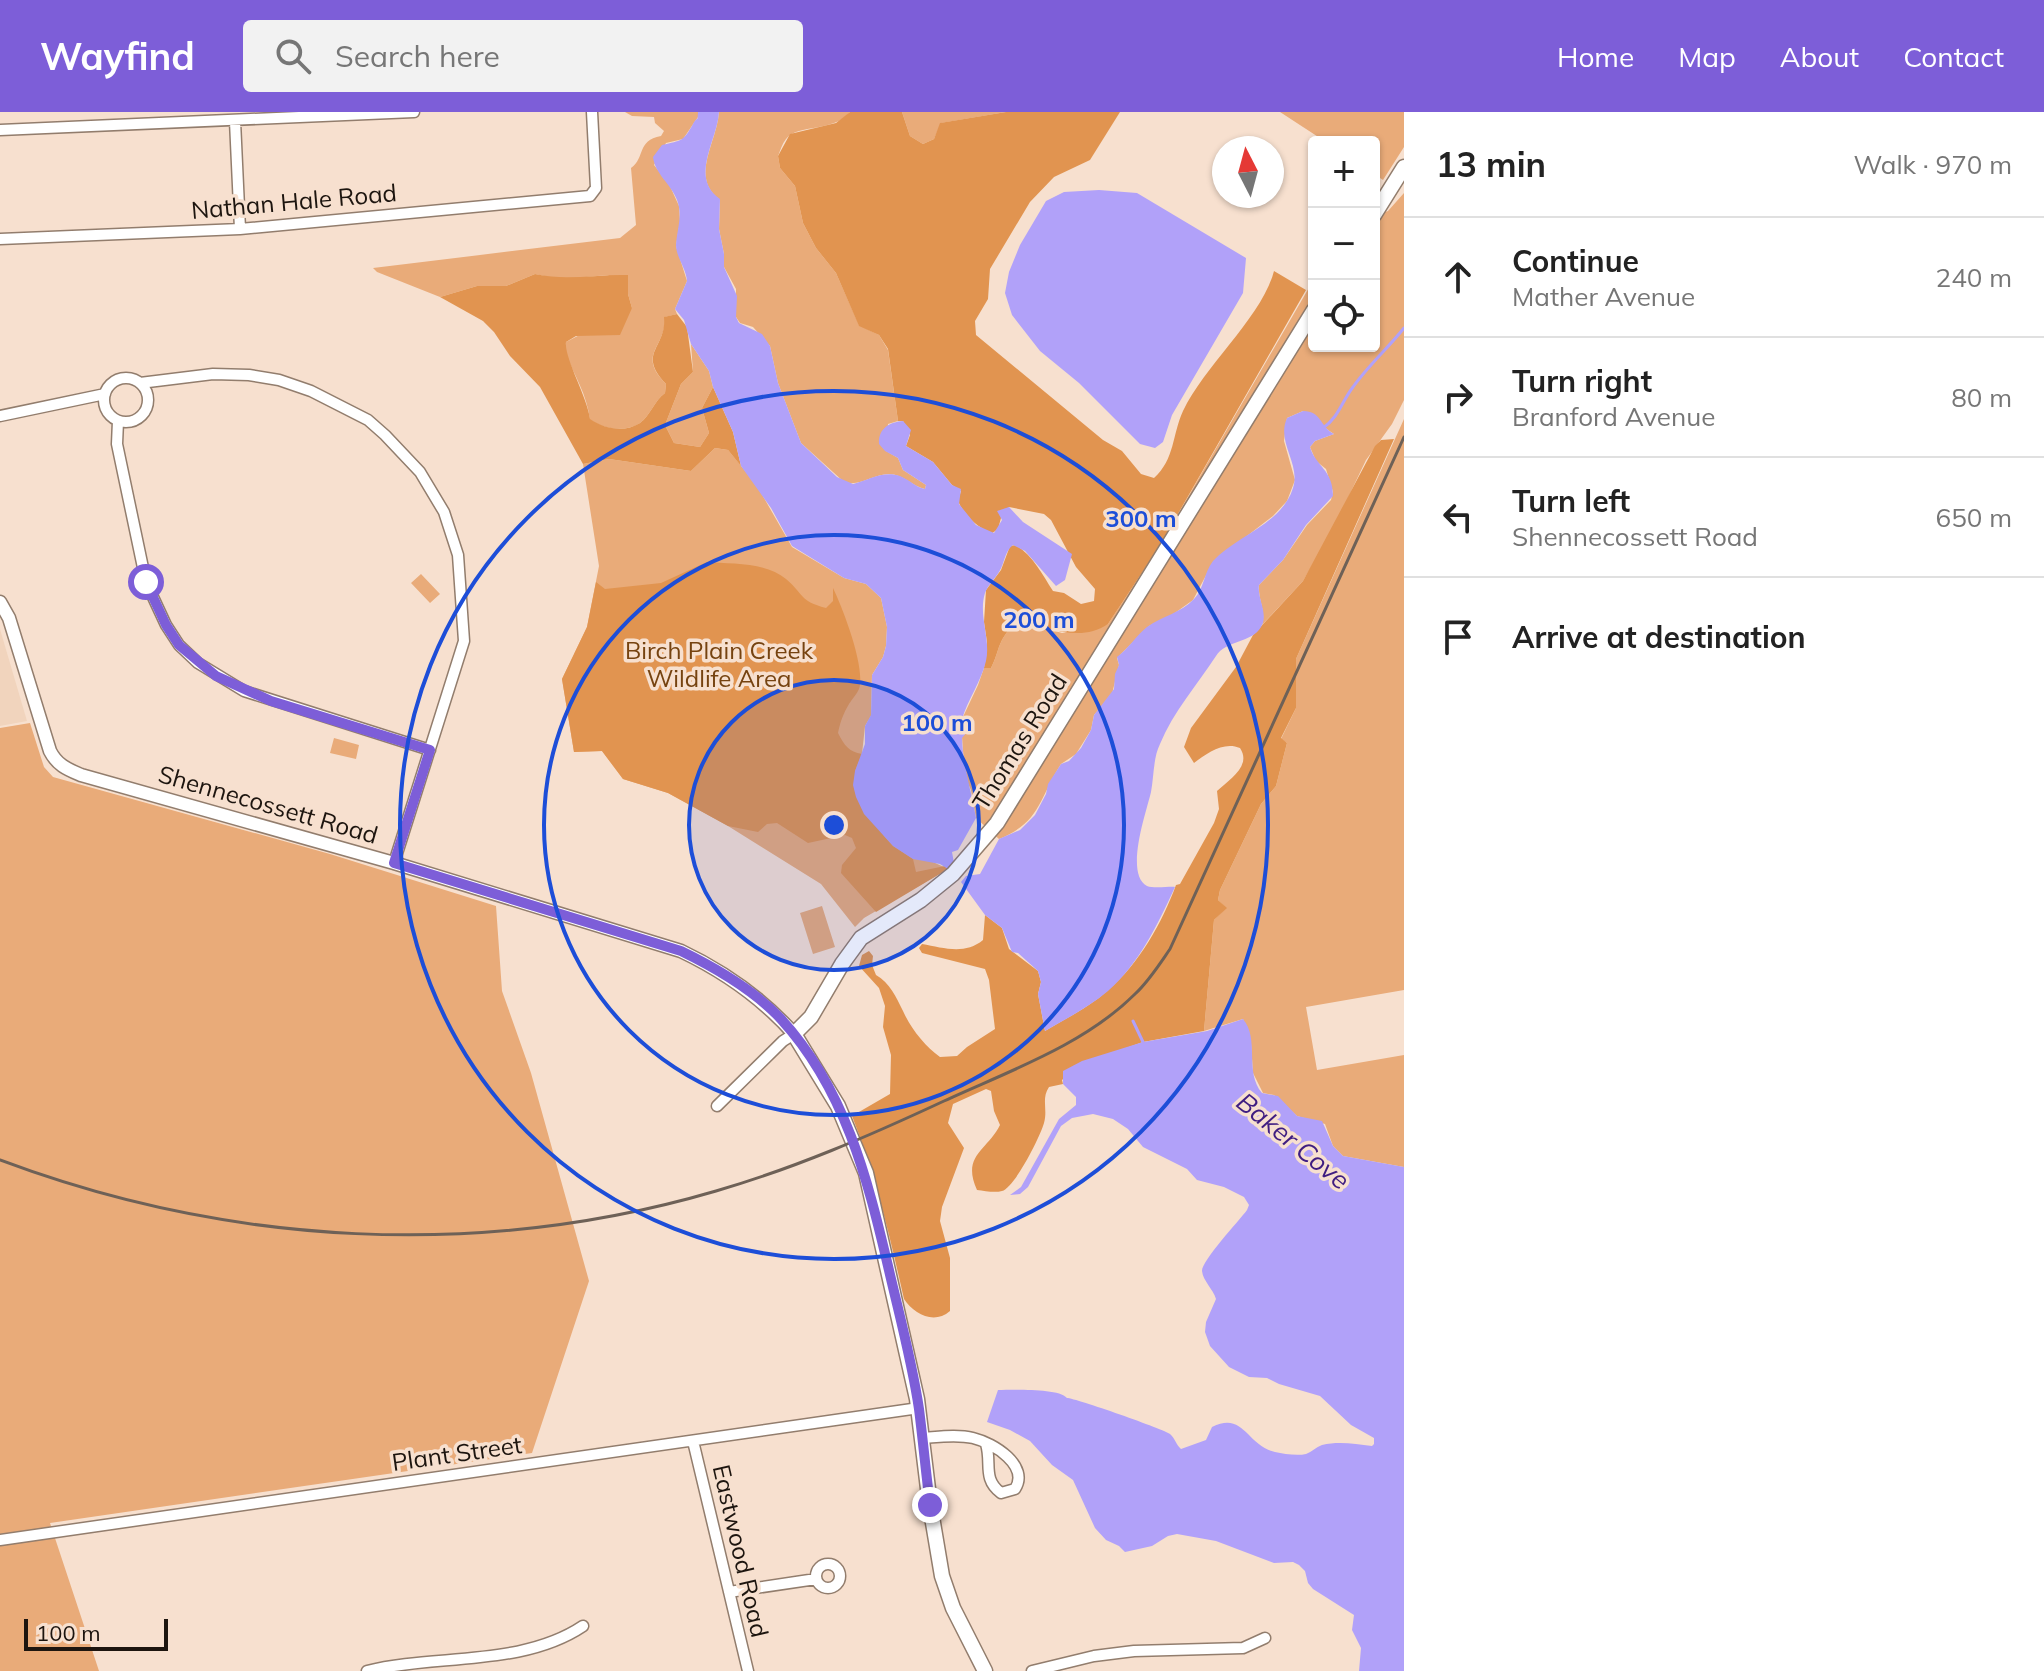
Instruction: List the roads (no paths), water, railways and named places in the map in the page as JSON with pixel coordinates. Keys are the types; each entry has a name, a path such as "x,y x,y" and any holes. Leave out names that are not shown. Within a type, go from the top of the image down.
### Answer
{"main road":[{"path":"1378,208 1404,167"},
{"name":"Thomas Road","path":"794,1034 811,1017 861,938 921,900 956,871 997,823 1308,320"},
{"name":"Shennecossett Road","path":"794,1034 838,1106 863,1164 919,1408 942,1576 953,1608 985,1671"}],"street":[{"path":"0,130 414,112"},
{"name":"Nathan Hale Road","path":"0,239 240,229 590,196 596,188 592,112"},
{"path":"235,121 240,229"},
{"path":"140,383 213,374 249,375 279,380 340,403 368,420 420,472 444,512 455,540 464,641 394,863"},
{"path":"0,416 105,394 118,380 133,379 140,383 149,403 143,415 132,422 118,421 107,411 105,394"},
{"path":"148,396 167,380"},
{"path":"118,421 117,444 146,582 179,645 198,663 244,691 430,750"},
{"name":"Shennecossett Road","path":"0,602 13,632 50,751 63,767 81,775 394,863 681,951 753,995 794,1034"},
{"path":"717,1106 794,1034"},
{"name":"Plant Street","path":"0,1540 919,1408"},
{"path":"922,1438 973,1438 986,1444 1016,1465 1019,1475 1015,1489 1001,1493 991,1484 987,1473 986,1444"},
{"name":"Eastwood Road","path":"693,1441 748,1671"},
{"path":"729,1592 816,1579"},
{"path":"367,1671 485,1657 564,1639 583,1626"},
{"path":"1032,1671 1094,1656 1134,1651 1243,1648 1265,1638"}],"water":[{"path":"698,112 719,112 707,158 706,180 720,199 719,229 724,267 737,296 736,317 739,323 762,334 770,346 778,383 801,443 837,477 853,484 894,474 925,489 926,485 903,470 898,458 879,444 885,427 903,421 911,430 906,446 933,462 952,485 961,489 959,504 976,525 994,533 1002,520 997,511 1009,507 1023,522 1072,554 1065,580 1056,586 1025,551 1013,545 985,593 986,661 962,719 967,732 962,738 964,758 976,818 958,850 952,852 954,863 948,869 940,864 913,859 893,846 864,814 853,785 865,744 865,726 871,715 872,675 886,646 887,627 881,598 866,584 844,578 792,546 771,508 741,466 733,432 709,371 691,344 684,320 675,309 687,281 676,249 679,206 653,157 662,145 684,137 698,118"},
{"path":"1099,190 1137,193 1246,258 1243,293 1172,415 1163,442 1155,448 1140,444 1079,383 1040,351 1012,315 1005,293 1009,272 1020,245 1046,201 1064,192"},
{"path":"1303,411 1314,413 1334,434 1315,441 1310,447 1330,480 1333,496 1306,525 1283,560 1259,585 1264,617 1261,627 1252,636 1220,651 1172,721 1156,755 1139,841 1137,869 1140,879 1147,886 1175,887 1147,943 1129,969 1108,991 1045,1031 1038,994 1041,982 1038,971 1018,953 1012,952 1002,928 985,915 961,882 966,876 980,874 999,839 1020,830 1035,815 1048,784 1061,764 1069,761 1081,748 1091,730 1094,715 1114,689 1119,665 1117,657 1147,627 1189,604 1200,590 1213,561 1269,520 1287,500 1295,479 1284,427 1287,418"},
{"name":"Baker Cove","path":"1243,1019 1251,1036 1254,1075 1262,1093 1278,1096 1297,1116 1322,1121 1333,1146 1343,1156 1404,1167 1404,1671 1359,1671 1361,1648 1352,1630 1354,1615 1313,1589 1305,1571 1293,1562 1274,1563 1216,1541 1177,1534 1152,1546 1125,1552 1106,1540 1095,1528 1073,1480 1052,1465 1030,1441 987,1422 998,1390 1035,1390 1062,1395 1153,1427 1170,1434 1181,1449 1206,1440 1212,1427 1223,1423 1238,1426 1265,1448 1286,1454 1306,1454 1328,1444 1374,1444 1374,1438 1351,1425 1320,1396 1267,1378 1249,1377 1229,1367 1210,1346 1205,1332 1206,1322 1216,1299 1202,1271 1214,1250 1247,1210 1249,1205 1244,1197 1224,1187 1197,1180 1187,1169 1143,1147 1128,1129 1113,1119 1093,1114 1072,1118 1061,1126 1028,1187 1020,1194 1010,1195 1021,1187 1059,1119 1076,1105 1076,1097 1063,1084 1063,1071 1082,1061 1143,1042 1207,1031"}],"waterway":[{"path":"1323,428 1337,414 1359,379 1404,328"},
{"path":"1133,1021 1143,1042"}],"railway":[{"path":"0,1160 87,1189 175,1211 265,1226 356,1234 447,1234 537,1227 627,1213 716,1191 774,1172 860,1139 1045,1055 1115,1012 1145,984 1170,949 1404,437"}],"park label":[{"name":"Birch Plain Creek Wildlife Area","path":"719,665"}]}
